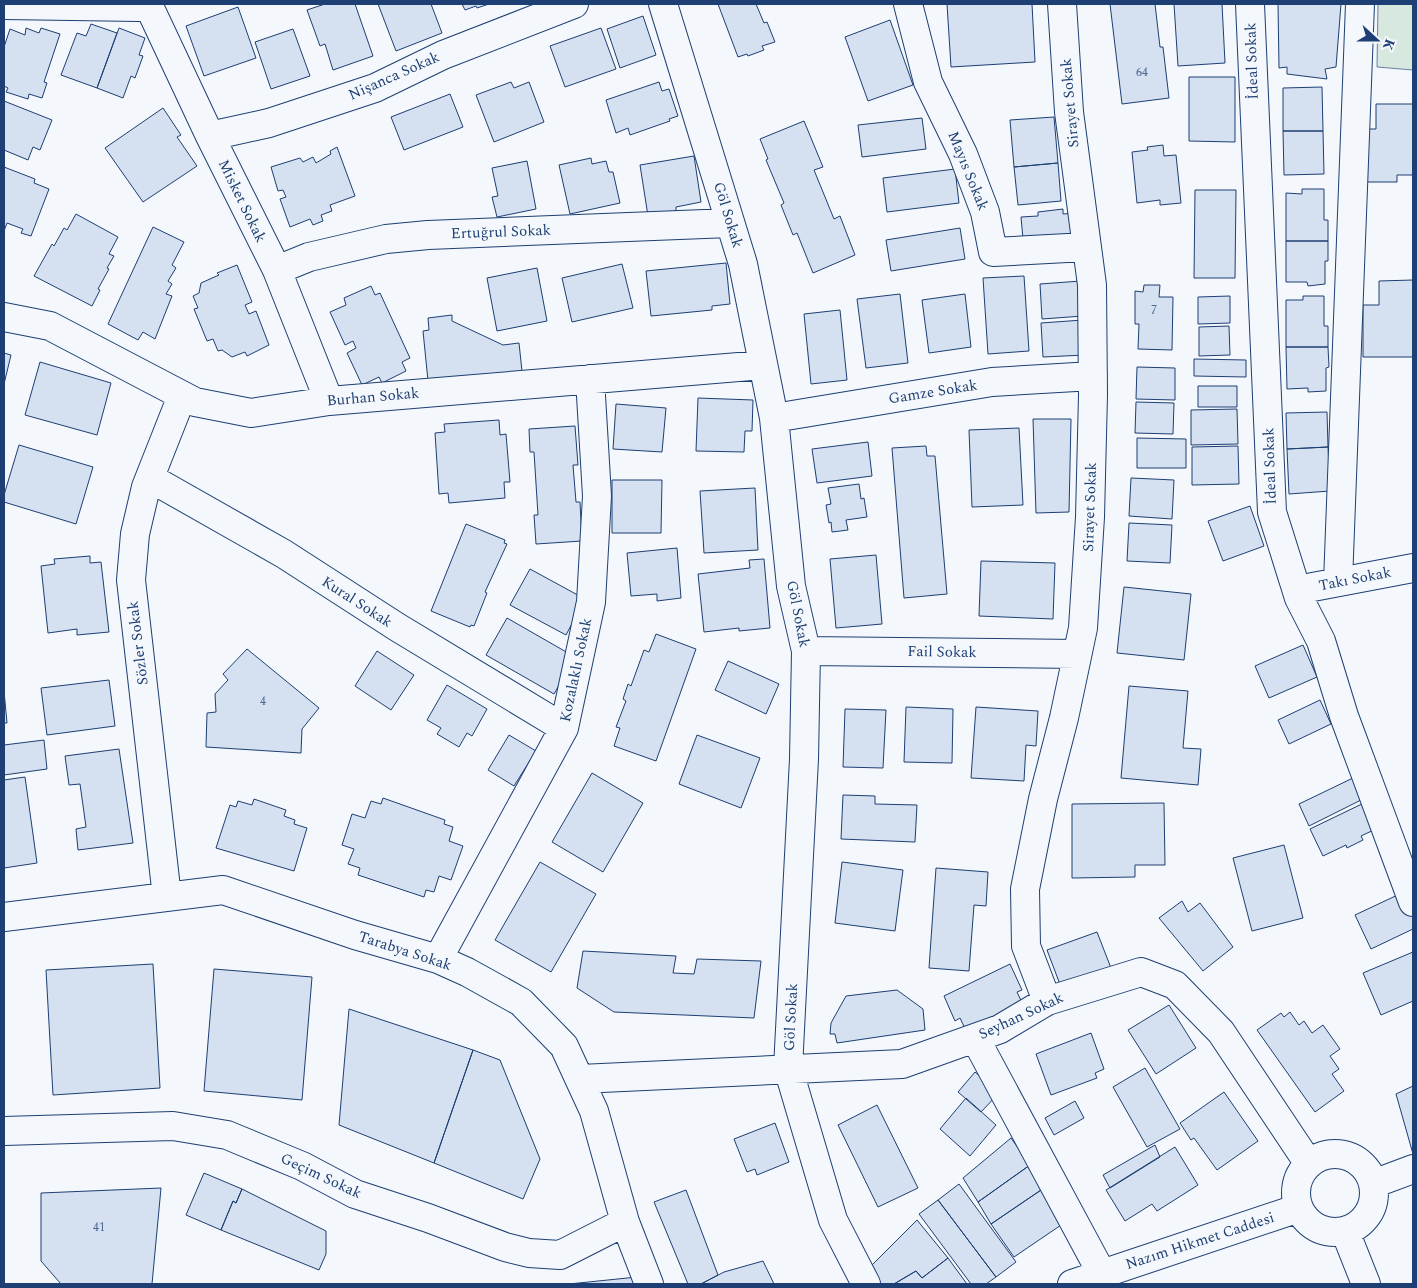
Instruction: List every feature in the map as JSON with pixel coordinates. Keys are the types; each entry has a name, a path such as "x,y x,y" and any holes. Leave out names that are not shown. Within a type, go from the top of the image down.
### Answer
{"street":[{"path":"4,5 138,7 148,4"},
{"name":"Misket Sokak","path":"148,4 210,136 277,270 329,401"},
{"name":"Nişanca Sokak","path":"210,136 269,123 375,88 443,54 574,4"},
{"name":"Göl Sokak","path":"663,4 743,264 774,418 791,586 806,651 804,759 788,1068 833,1220 866,1284"},
{"name":"Mayıs Sokak","path":"908,4 928,82 964,154 985,212 993,252 1086,247"},
{"name":"Sirayet Sokak","path":"1047,1001 1026,946 1024,889 1083,628 1090,517 1093,376 1092,285 1068,112 1062,4"},
{"name":"İdeal Sokak","path":"1250,4 1272,512 1299,598 1321,641 1344,716 1413,902"},
{"path":"1338,582 1360,4"},
{"name":"Ertuğrul Sokak","path":"277,270 309,257 394,238 730,222"},
{"name":"Burhan Sokak","path":"4,316 50,326 195,402 251,412 329,401 763,365"},
{"name":"Gamze Sokak","path":"774,418 992,382 1093,376"},
{"name":"Kozalaklı Sokak","path":"438,959 564,728 591,602 597,496 590,379"},
{"name":"Sözler Sokak","path":"167,897 131,580 135,534 150,478 182,396"},
{"name":"Kural Sokak","path":"150,478 284,554 397,627 564,728"},
{"name":"Takı Sokak","path":"1297,590 1413,568"},
{"name":"Fail Sokak","path":"806,651 1077,654"},
{"name":"Tarabya Sokak","path":"4,917 223,890 355,935 438,959 467,972 521,1002 564,1046 580,1079 594,1111 625,1222 649,1284"},
{"name":"Seyhan Sokak","path":"580,1079 902,1064 1000,1029 1047,1001 1141,972 1175,985 1221,1032 1309,1164"},
{"path":"975,1038 1102,1274"},
{"name":"Geçim Sokak","path":"4,1131 173,1126 227,1135 302,1166 355,1194 529,1254 560,1255 625,1222"},
{"path":"1341,1154 1352,1158 1366,1168 1373,1184 1373,1202 1366,1218 1357,1226 1345,1231 1333,1232 1316,1227 1306,1219 1299,1208 1298,1183 1302,1173 1309,1164 1318,1158 1341,1154"},
{"path":"1373,1184 1413,1169"},
{"name":"Nazım Hikmet Caddesi","path":"1072,1284 1299,1208"},
{"path":"1345,1231 1366,1284"}],"shaded area":[{"path":"1378,4 1413,4 1413,70 1377,67"}],"building":[{"path":"325,4 355,4 373,56 333,70 325,44 320,46 307,10"},
{"path":"378,4 431,4 442,33 396,51"},
{"path":"462,4 489,4 465,10"},
{"path":"718,4 756,4 764,23 767,22 775,42 762,46 764,50 748,56 747,54 738,57"},
{"path":"947,4 1032,4 1035,62 951,67"},
{"path":"1110,4 1155,4 1160,47 1163,47 1169,98 1122,104"},
{"path":"1174,4 1222,4 1225,63 1178,66"},
{"path":"1278,4 1341,4 1336,67 1325,69 1327,79 1287,74 1287,67 1279,68"},
{"path":"238,7 256,58 204,76 186,26"},
{"path":"643,16 656,55 620,68 607,29"},
{"path":"890,20 913,85 868,101 845,37"},
{"path":"91,24 117,33 97,88 61,75 77,33 86,36"},
{"path":"26,28 39,33 41,28 60,34 44,82 47,83 42,98 29,94 28,99 6,92 8,88 4,86 4,47 10,29 25,35"},
{"path":"119,28 145,38 139,55 143,56 135,78 131,76 123,98 97,88"},
{"path":"601,28 616,69 565,87 550,46"},
{"path":"293,29 310,76 271,89 255,42"},
{"path":"1189,77 1235,77 1235,142 1189,141"},
{"path":"511,82 514,88 529,82 544,122 494,142 476,95"},
{"path":"659,82 662,91 669,89 678,116 669,119 670,121 630,135 628,128 616,133 606,100"},
{"path":"1322,87 1323,131 1283,131 1283,88"},
{"path":"450,94 463,127 404,150 391,117"},
{"path":"4,101 52,120 40,150 33,147 28,160 4,150"},
{"path":"1376,104 1413,104 1413,175 1397,175 1397,182 1362,182 1362,129 1376,129"},
{"path":"163,108 181,135 177,137 197,166 143,202 105,148"},
{"path":"1054,117 1058,163 1014,167 1010,120"},
{"path":"922,118 926,149 862,157 858,125"},
{"path":"804,121 823,167 814,170 834,219 840,216 855,255 813,273 797,233 793,235 781,205 784,203 766,160 768,159 760,139"},
{"path":"1283,131 1323,131 1324,174 1284,175"},
{"path":"1163,145 1164,156 1176,155 1181,203 1160,205 1160,200 1137,203 1132,152 1148,150 1147,147"},
{"path":"337,147 355,196 330,205 332,211 321,215 323,221 313,225 310,219 290,227 280,199 286,197 283,190 278,191 271,167 300,158 303,162 313,157 316,163 331,154 330,151"},
{"path":"694,156 701,202 676,207 676,211 648,216 640,165"},
{"path":"591,158 592,164 606,161 609,172 613,172 620,203 570,214 559,165"},
{"path":"527,161 536,209 497,217 492,197 498,196 492,168"},
{"path":"1058,163 1061,201 1018,205 1014,167"},
{"path":"4,167 35,179 34,183 49,189 31,236 21,233 23,229 7,223 4,231"},
{"path":"955,169 959,203 887,212 883,178"},
{"path":"1302,189 1324,189 1324,220 1328,220 1328,241 1286,241 1286,193 1302,194"},
{"path":"1195,190 1236,190 1235,278 1194,278"},
{"path":"1063,209 1063,214 1075,213 1077,233 1023,239 1021,217 1038,216 1038,212"},
{"path":"76,214 118,237 109,254 114,256 107,268 109,269 98,289 100,290 92,306 34,276 52,244 54,246 64,228 67,230"},
{"path":"153,227 184,242 172,265 176,268 168,281 172,284 166,294 172,296 155,339 143,332 138,340 108,324"},
{"path":"960,228 965,259 891,271 886,240"},
{"path":"1286,241 1328,241 1328,261 1325,261 1325,284 1308,286 1307,282 1286,282"},
{"path":"726,263 730,304 712,306 712,310 651,316 646,271"},
{"path":"622,264 633,308 572,322 562,278"},
{"path":"237,265 252,302 245,305 249,314 256,311 269,345 247,356 245,352 232,357 222,350 218,351 213,339 207,341 194,309 198,308 193,296 199,293 201,283 219,275 217,273"},
{"path":"537,268 547,321 497,331 487,278"},
{"path":"1024,276 1029,351 988,354 983,278"},
{"path":"1413,280 1413,357 1363,357 1363,305 1379,305 1379,281"},
{"path":"1081,281 1083,316 1042,319 1040,284"},
{"path":"1144,285 1160,285 1159,297 1173,297 1172,350 1138,349 1139,324 1135,324 1135,291 1143,292"},
{"path":"371,286 375,295 380,293 410,358 402,362 406,371 382,383 379,377 362,385 347,353 356,348 353,341 345,345 330,312 346,305 344,298"},
{"path":"900,294 908,363 866,368 857,299"},
{"path":"965,294 971,347 929,353 922,300"},
{"path":"1230,296 1230,323 1198,324 1198,297"},
{"path":"1303,296 1324,296 1324,326 1328,326 1328,347 1286,347 1286,300 1303,300"},
{"path":"840,310 847,380 811,384 804,314"},
{"path":"452,315 452,321 503,345 519,343 522,371 428,381 423,331 429,330 428,318"},
{"path":"1083,320 1085,355 1043,357 1041,323"},
{"path":"1229,326 1230,355 1199,356 1199,327"},
{"path":"1286,347 1328,347 1329,367 1326,368 1326,391 1308,392 1308,388 1287,389"},
{"path":"4,353 11,355 4,384"},
{"path":"1194,359 1246,360 1246,377 1194,376"},
{"path":"40,362 111,383 97,435 25,415"},
{"path":"1137,367 1175,368 1175,400 1136,399"},
{"path":"1198,386 1237,386 1237,407 1198,407"},
{"path":"698,398 753,400 752,431 745,431 744,452 696,451"},
{"path":"1136,402 1174,403 1173,434 1135,433"},
{"path":"616,404 666,408 662,452 613,449"},
{"path":"1237,409 1238,444 1191,445 1191,410"},
{"path":"1327,412 1328,447 1287,449 1286,413"},
{"path":"1033,419 1071,419 1069,512 1036,513"},
{"path":"499,420 500,435 506,434 510,482 504,482 505,498 449,503 448,493 439,494 435,433 445,432 444,424"},
{"path":"575,426 578,465 573,465 576,502 580,502 582,541 536,544 534,515 538,515 534,452 530,452 529,429"},
{"path":"1019,428 1023,505 972,507 969,430"},
{"path":"1137,438 1186,439 1186,468 1137,468"},
{"path":"868,442 872,476 817,483 812,449"},
{"path":"19,445 93,467 76,524 4,502 4,495"},
{"path":"926,446 927,456 935,456 947,594 904,598 892,448"},
{"path":"1238,446 1239,484 1192,485 1192,447"},
{"path":"1328,447 1330,491 1289,494 1287,449"},
{"path":"1131,478 1174,480 1172,519 1129,516"},
{"path":"612,480 662,480 661,533 612,533"},
{"path":"859,484 861,499 864,498 867,517 846,520 848,530 832,532 826,505 831,504 828,488"},
{"path":"755,488 758,550 704,553 700,491"},
{"path":"1250,506 1264,546 1223,561 1208,521"},
{"path":"1129,523 1172,525 1170,563 1127,561"},
{"path":"466,524 505,540 504,543 507,544 485,592 487,593 474,626 471,625 470,627 431,611"},
{"path":"677,548 681,598 657,601 657,594 631,596 627,553"},
{"path":"876,555 882,624 836,628 830,559"},
{"path":"90,556 90,563 101,562 109,632 77,635 77,629 48,633 41,566 55,564 54,559"},
{"path":"764,559 770,628 739,631 739,628 704,632 698,574 750,568 749,560"},
{"path":"981,561 1055,563 1053,619 979,616"},
{"path":"530,569 585,599 566,635 510,605"},
{"path":"1124,587 1191,594 1184,660 1117,653"},
{"path":"507,618 575,657 554,694 486,655"},
{"path":"656,634 696,649 656,761 614,746 620,728 616,727 626,701 623,699 628,684 631,686 644,650 649,652"},
{"path":"1303,645 1317,677 1269,698 1255,666"},
{"path":"247,649 319,708 302,729 301,753 206,747 207,713 216,712 215,694 228,680 223,674"},
{"path":"377,651 414,675 391,710 355,686"},
{"path":"728,661 779,684 766,714 715,690"},
{"path":"109,680 115,726 47,735 41,688"},
{"path":"447,685 487,709 472,736 467,733 459,747 437,734 441,728 427,720"},
{"path":"1129,686 1188,691 1183,748 1201,749 1198,785 1121,778"},
{"path":"4,691 7,723 4,723"},
{"path":"1320,700 1331,724 1289,744 1278,720"},
{"path":"906,707 953,709 952,763 904,762"},
{"path":"976,707 1038,711 1036,746 1026,745 1024,781 971,778"},
{"path":"845,709 886,710 883,768 843,767"},
{"path":"509,735 536,751 514,786 488,770"},
{"path":"697,735 760,758 741,808 679,784"},
{"path":"44,740 47,769 4,775 4,745"},
{"path":"119,749 133,843 78,850 76,829 86,827 80,784 69,785 65,756"},
{"path":"592,773 643,803 603,872 552,842"},
{"path":"25,777 37,863 4,868 4,780"},
{"path":"1353,778 1363,799 1309,826 1299,804"},
{"path":"843,795 875,796 875,804 917,805 915,842 841,839"},
{"path":"383,798 445,820 444,824 453,827 449,841 463,846 451,880 439,876 434,892 426,890 424,897 358,875 360,868 348,864 354,849 342,845 352,814 365,818 371,801 381,804"},
{"path":"254,799 286,810 284,816 295,820 294,824 307,828 294,871 216,848 230,805 236,807 238,801 252,805"},
{"path":"1366,802 1378,828 1361,836 1363,840 1347,848 1346,845 1323,856 1310,829"},
{"path":"1164,803 1165,865 1135,865 1135,877 1072,878 1072,804"},
{"path":"1284,845 1303,918 1252,931 1233,858"},
{"path":"540,862 596,894 551,972 495,940"},
{"path":"842,862 903,870 895,931 835,923"},
{"path":"936,868 988,872 986,906 974,905 969,971 929,968"},
{"path":"1404,892 1413,912 1413,929 1371,949 1355,915"},
{"path":"1182,901 1188,912 1200,903 1233,947 1203,971 1159,918"},
{"path":"1097,932 1111,968 1061,987 1047,950"},
{"path":"583,951 676,956 673,973 694,974 697,959 761,961 754,1018 614,1012 577,988"},
{"path":"1413,952 1413,1001 1381,1015 1363,973"},
{"path":"153,964 160,1088 53,1095 46,970"},
{"path":"1010,964 1022,990 1017,992 1025,1009 968,1035 960,1018 955,1021 944,996"},
{"path":"214,969 312,977 302,1100 204,1091"},
{"path":"897,990 923,1009 925,1030 837,1043 835,1034 830,1034 831,1023 846,996"},
{"path":"1169,1005 1196,1048 1156,1074 1128,1030"},
{"path":"349,1009 473,1050 434,1163 339,1125"},
{"path":"1290,1012 1299,1025 1304,1021 1312,1033 1323,1025 1340,1049 1330,1056 1339,1069 1332,1074 1344,1091 1315,1112 1257,1030 1281,1013 1284,1017"},
{"path":"1091,1033 1104,1069 1095,1073 1097,1078 1051,1095 1036,1054"},
{"path":"473,1050 500,1060 540,1159 523,1199 434,1163"},
{"path":"1145,1068 1180,1129 1147,1147 1113,1087"},
{"path":"975,1072 999,1093 981,1112 958,1092"},
{"path":"1413,1086 1413,1154 1396,1094"},
{"path":"1224,1092 1258,1141 1217,1170 1194,1138 1191,1140 1180,1123"},
{"path":"966,1098 996,1125 970,1156 940,1129"},
{"path":"1075,1101 1084,1118 1054,1135 1045,1118"},
{"path":"877,1105 918,1188 878,1207 838,1125"},
{"path":"775,1123 789,1162 757,1175 755,1169 747,1172 734,1139"},
{"path":"1011,1138 1030,1165 978,1202 963,1178"},
{"path":"1155,1145 1160,1157 1110,1188 1103,1175"},
{"path":"1175,1147 1198,1185 1157,1211 1152,1204 1125,1221 1106,1190"},
{"path":"1030,1165 1044,1188 991,1224 978,1202"},
{"path":"204,1173 242,1189 236,1203 233,1201 221,1230 186,1215"},
{"path":"959,1184 1016,1262 996,1277 938,1200"},
{"path":"161,1188 152,1284 61,1284 41,1261 41,1193"},
{"path":"1044,1188 1067,1221 1014,1257 991,1224"},
{"path":"242,1189 326,1231 326,1254 319,1270 221,1230 233,1201 236,1203"},
{"path":"686,1190 718,1275 701,1284 688,1284 654,1202"},
{"path":"938,1200 996,1277 986,1284 971,1284 919,1214"},
{"path":"917,1220 948,1258 922,1278 916,1271 894,1284 880,1284 869,1268"},
{"path":"948,1258 967,1284 894,1284 916,1271 922,1278"},
{"path":"763,1261 774,1284 701,1284 724,1272"},
{"path":"637,1277 638,1284 569,1284"}]}
